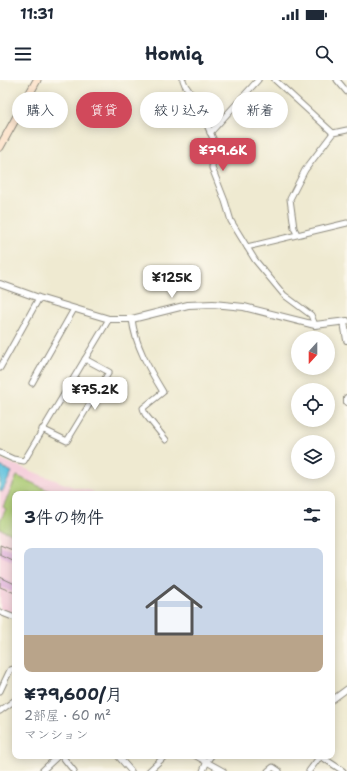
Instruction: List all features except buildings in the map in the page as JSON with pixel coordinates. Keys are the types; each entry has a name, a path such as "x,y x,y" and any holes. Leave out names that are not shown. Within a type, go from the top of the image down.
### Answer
{"main road":[{"path":"0,147 37,80"}],"street":[{"path":"183,80 197,102 214,141 212,168 231,221 255,260 284,295 311,315 315,325"},
{"path":"210,133 258,80"},
{"path":"275,80 333,133"},
{"path":"337,80 347,92"},
{"path":"297,234 294,228 290,199 305,170 333,133 347,130"},
{"path":"246,247 347,223"},
{"path":"0,284 109,320 132,319 180,306 218,304 244,307 315,325 345,322 347,340"},
{"path":"0,368 39,298"},
{"path":"32,383 74,309"},
{"path":"132,319 136,338 152,374 163,392 143,408 145,414 166,440"},
{"path":"0,453 13,459 24,460 109,320"},
{"path":"42,429 67,441 109,372 85,359"},
{"path":"0,612 12,617"},
{"path":"0,691 10,670 12,670"},
{"path":"335,698 347,689"},
{"path":"0,711 12,702"},
{"path":"42,771 55,759"},
{"path":"64,759 74,771"},
{"path":"121,759 131,771"},
{"path":"149,771 162,759"},
{"path":"203,759 223,771"},
{"path":"309,771 318,759"},
{"path":"325,759 343,771"},
{"path":"203,771 207,761"},
{"path":"268,771 273,767 279,771"}],"shaded area":[{"path":"0,459 73,487 92,491 12,491 12,614 0,609"}],"green space":[{"path":"17,476 50,491 12,491 12,534 0,529 0,521 6,509 3,507"}],"water":[{"path":"0,466 12,472 2,492 0,491"}]}
